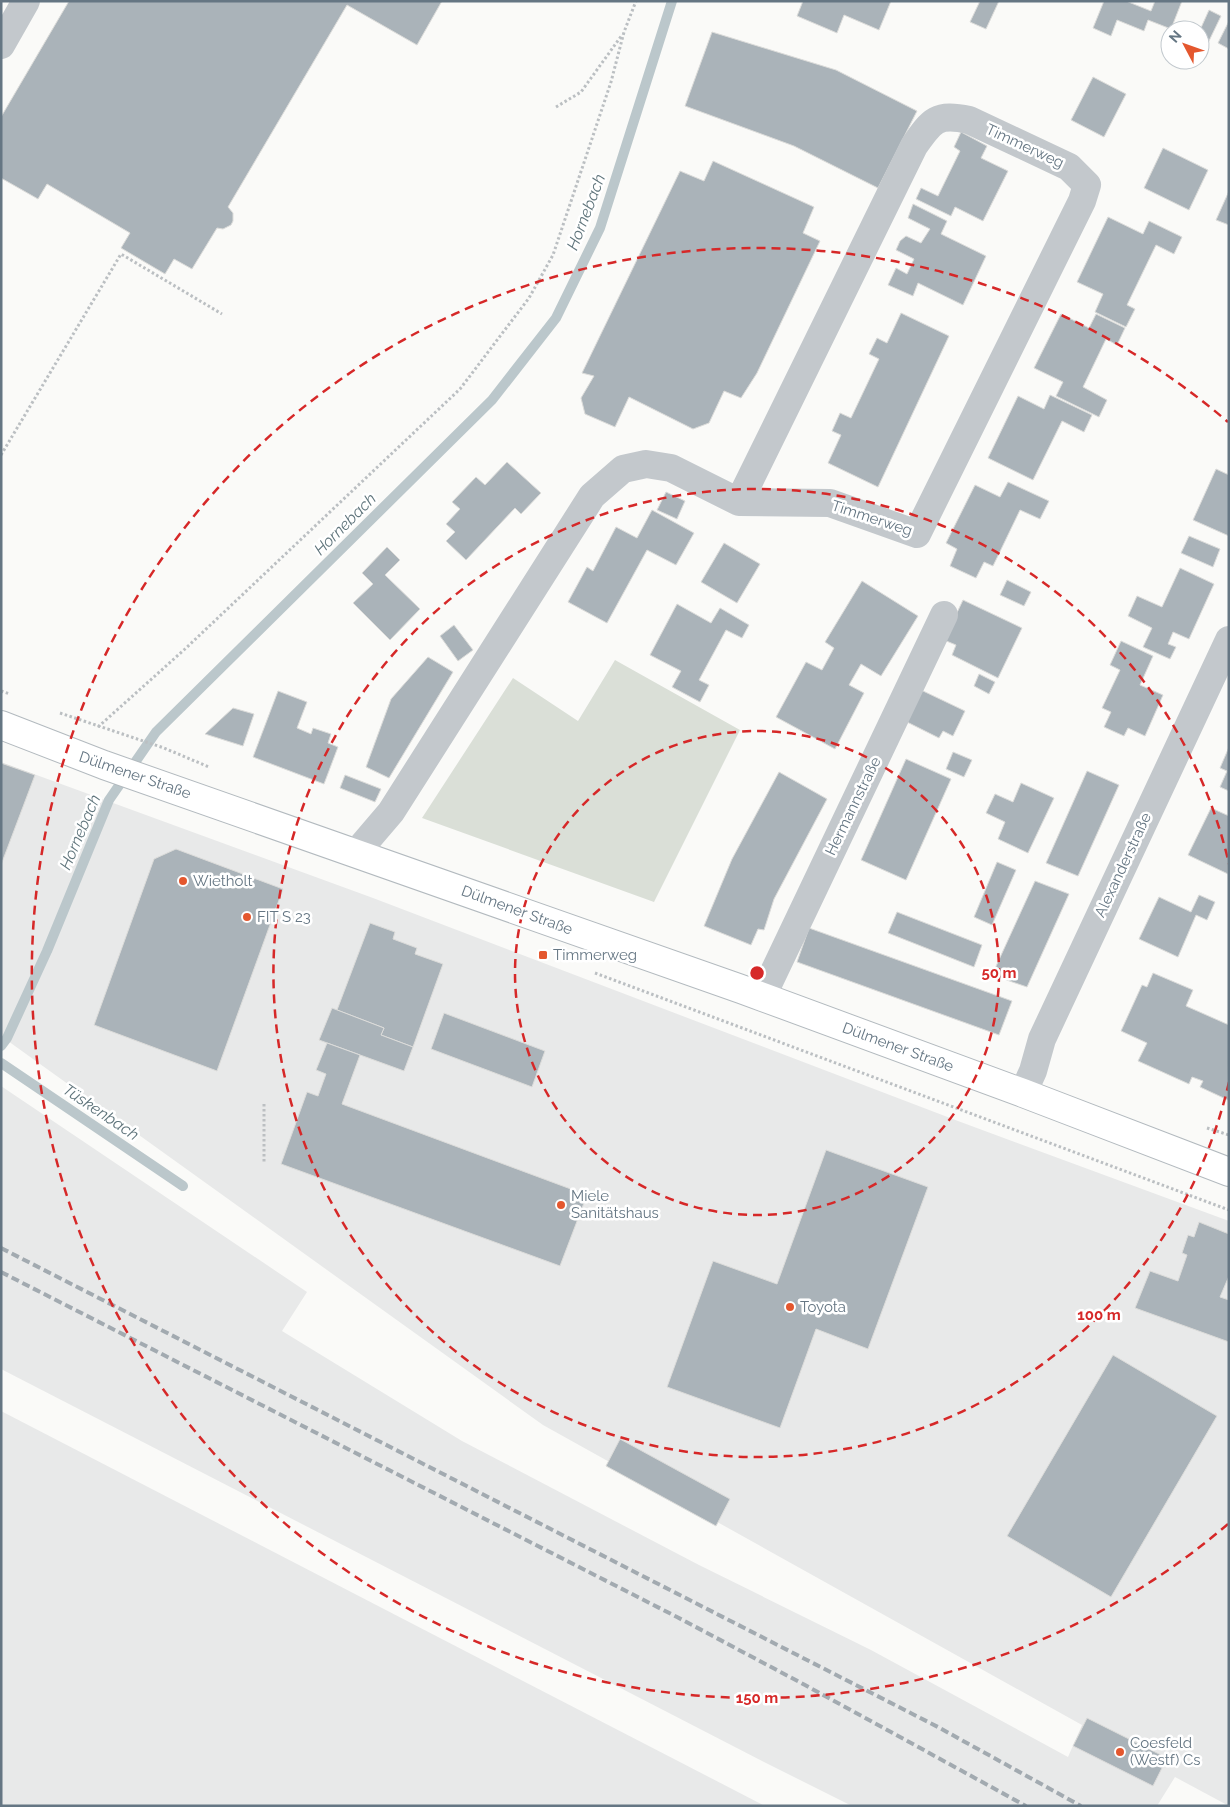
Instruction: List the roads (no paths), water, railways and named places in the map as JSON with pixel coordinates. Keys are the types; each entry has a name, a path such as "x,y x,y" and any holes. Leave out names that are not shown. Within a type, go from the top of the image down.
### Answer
{"street":[{"path":"1,45 26,1"},
{"name":"Timmerweg","path":"356,853 391,812 586,505 598,491 623,469 646,464 671,468 739,502 830,503 917,534 1082,201 1087,185 1069,167 969,120 952,116 937,119 925,131 910,155 739,502"},
{"name":"Hermannstraße","path":"762,997 944,615"},
{"name":"Alexanderstraße","path":"1023,1093 1033,1071 1042,1039 1229,640"},
{"name":"Dülmener Straße","path":"1,725 70,753 762,997 1023,1093 1229,1172"}],"waterway":[{"name":"Hornebach","path":"1,1046 7,1038 47,951 109,800 156,732 492,400 556,318 600,228 672,1"},
{"name":"Tüskenbach","path":"1,1063 183,1186"}],"railway":[{"path":"1,1248 938,1727 1081,1806"},
{"path":"1,1272 677,1617 1026,1806"}],"place":[{"name":"Wietholt","path":"183,881"},
{"name":"FIT S 23","path":"247,917"},
{"name":"Timmerweg","path":"543,955"},
{"name":"Miele Sanitätshaus","path":"561,1205"},
{"name":"Toyota","path":"790,1307"},
{"name":"Coesfeld (Westf) Cs","path":"1120,1752"}]}
